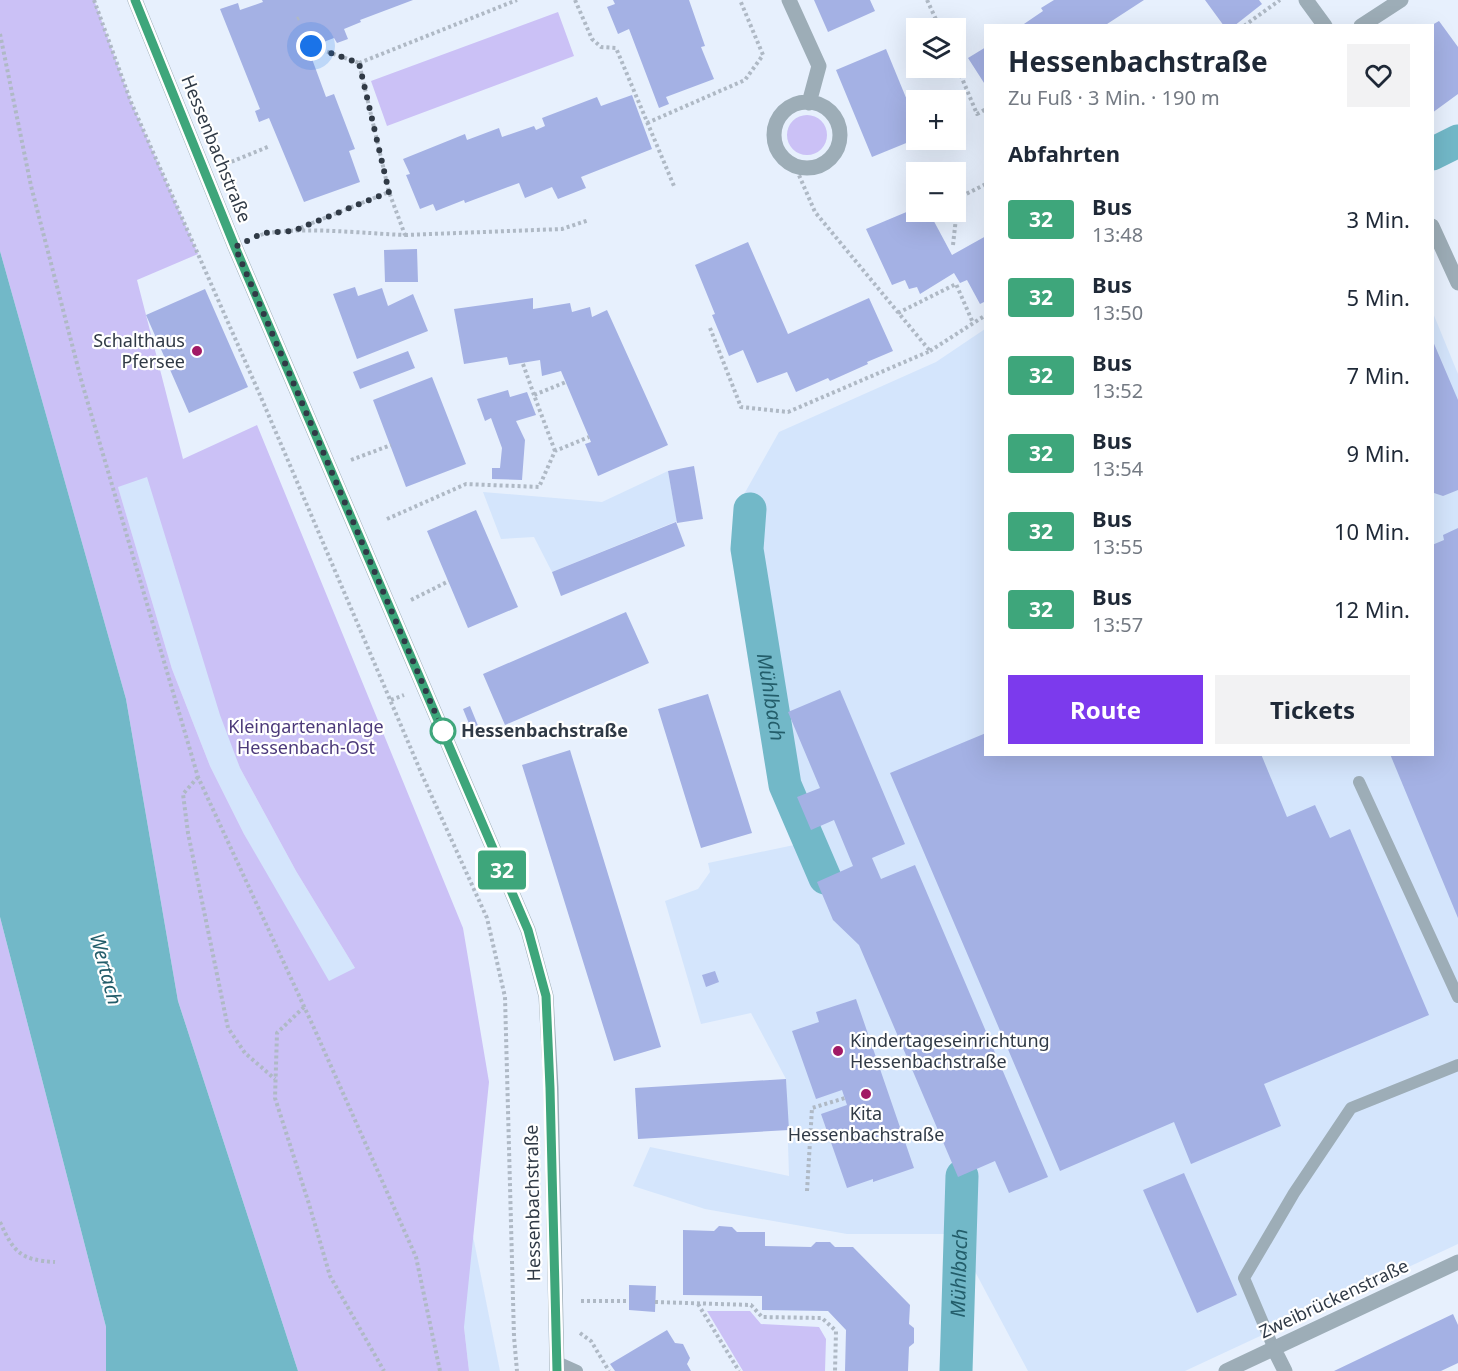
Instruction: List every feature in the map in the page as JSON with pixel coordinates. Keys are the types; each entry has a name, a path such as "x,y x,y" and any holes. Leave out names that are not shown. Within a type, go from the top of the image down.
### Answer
{"street":[{"name":"Hessenbachstraße","path":"135,0 235,247 528,930 546,996 557,1366"},
{"path":"789,0 819,66 809,103"},
{"path":"1306,0 1324,24"},
{"path":"1364,24 1401,0"},
{"path":"809,103 818,105 832,115 839,132 839,141 832,156 819,166 803,168 795,166 777,150 775,126 785,111 792,106 809,103"},
{"path":"1434,230 1458,283"},
{"name":"Zweibrückenstraße","path":"1226,1371 1457,1265"},
{"path":"1274,1349 1285,1371"}],"lane":[{"path":"1359,782 1458,997"},
{"path":"1274,1349 1244,1278 1294,1193 1351,1108 1458,1065"},
{"path":"557,1366 577,1371"}],"path":[{"path":"94,0 131,102 260,395 423,777 487,918 505,997 517,1371"},
{"path":"311,46 359,63 517,0"},
{"path":"575,0 592,39 601,47 616,48 674,186"},
{"path":"647,123 745,80 763,55 740,0"},
{"path":"927,0 935,18"},
{"path":"1247,24 1280,0"},
{"path":"0,34 31,186 82,383 198,777 416,1257 440,1371"},
{"path":"359,63 389,192 405,235"},
{"path":"962,78 977,114 984,110"},
{"path":"204,171 270,146"},
{"path":"795,166 815,212 930,351"},
{"path":"966,194 984,185"},
{"path":"293,231 389,192"},
{"path":"235,247 263,233 293,231 405,235 561,228 589,220"},
{"path":"953,245 956,222"},
{"path":"898,313 956,284 973,323"},
{"path":"710,328 741,407 788,412 930,351 984,316"},
{"path":"387,519 466,484 539,488 555,451 523,364"},
{"path":"534,395 566,382"},
{"path":"555,451 589,437"},
{"path":"331,468 391,445"},
{"path":"391,609 449,581"},
{"path":"198,777 183,794 188,833 228,1028 245,1053 275,1079"},
{"path":"304,1007 277,1033 275,1098 330,1276 384,1371"},
{"path":"807,1191 812,1108 845,1098"},
{"path":"0,1222 7,1238 26,1258 55,1262"},
{"path":"581,1301 629,1301"},
{"path":"655,1302 751,1305 762,1317 822,1318 836,1331 835,1371"},
{"path":"698,1304 739,1371"},
{"path":"555,1330 581,1333 591,1341 609,1371"}],"shaded area":[{"path":"37,0 171,555 240,768 296,871 355,968 449,1152 473,1236 500,1371 469,1371 464,1327 280,899 210,766 172,669 118,487"},
{"path":"1434,315 1458,374 1458,1244 1185,1371 1028,1371 955,1234 847,1234 705,1209 633,1186 650,1147 789,1176 786,1079 751,1013 701,1024 665,901 698,889 710,872 708,863 799,844 776,789 738,549 738,505 779,432 936,362 984,330 984,756 1434,756"},
{"path":"668,471 677,521 552,572 534,537 501,539 483,492 602,502"}],"green space":[{"name":"Kleingartenanlage Hessenbach-Ost","path":"0,0 94,0 131,102 198,254 137,280 183,459 257,425 463,928 489,1082 464,1327 469,1371 298,1371 178,1001 126,699 0,251","holes":["147,477 220,715 240,768 296,871 355,968 329,981 244,834 210,766 172,669 118,487"]},
{"path":"558,12 574,56 387,126 371,81"},
{"path":"807,115 821,121 827,135 821,149 807,155 793,149 787,135 793,121"},
{"path":"0,917 106,1327 106,1371 0,1371"},
{"path":"707,1311 750,1311 761,1324 819,1327 826,1339 825,1371 743,1371"}],"water":[{"name":"Wertach","path":"0,251 126,699 178,1001 298,1371 106,1371 106,1327 0,917"}],"building":[{"path":"262,0 413,0 360,20 361,22 344,29 348,39 337,43 334,38 308,48 326,97 334,94 355,149 349,151 360,182 304,202 269,118 259,122 255,111 260,109 220,9 238,3 240,10 263,2"},
{"path":"613,0 689,0 705,46 701,47 714,79 666,97 669,104 659,108 629,29 618,34 607,7 615,4"},
{"path":"814,0 870,0 875,11 828,32"},
{"path":"1054,0 1144,0 1107,24 1024,24 1043,11 1041,8"},
{"path":"1205,0 1259,0 1262,4 1237,24 1223,24"},
{"path":"1439,21 1458,47 1458,94 1434,112 1434,24"},
{"path":"984,48 984,83 968,58"},
{"path":"886,49 906,98 906,143 872,157 836,70"},
{"path":"632,95 652,149 581,177 586,188 558,199 552,187 525,198 519,183 436,211 433,204 420,209 406,175 410,174 403,159 465,134 467,140 499,128 502,137 534,126 536,130 545,126 542,118 597,97 601,106"},
{"path":"906,212 906,222 934,222 952,255 984,237 984,302 980,304 967,280 960,283 954,273 920,294 917,287 909,289 905,280 892,285 866,229"},
{"path":"748,242 788,334 869,298 893,351 830,381 828,378 796,392 787,372 757,383 743,350 729,356 695,265"},
{"path":"417,249 418,282 385,282 384,250"},
{"path":"355,287 358,296 382,288 388,306 413,294 428,331 357,359 333,294"},
{"name":"Schalthaus Pfersee","path":"205,289 248,387 189,413 146,315"},
{"path":"533,298 533,309 570,303 572,312 590,307 592,317 607,310 668,445 598,476 585,444 591,442 561,371 542,376 540,360 509,365 507,357 464,364 454,309"},
{"path":"1434,344 1458,400 1458,490 1443,496 1434,493"},
{"path":"408,351 415,368 360,389 353,372"},
{"path":"432,377 466,464 406,487 373,400"},
{"path":"508,390 510,397 527,392 536,415 516,421 525,440 522,480 492,479 492,468 500,468 502,448 491,418 485,421 477,399"},
{"path":"694,466 703,519 677,523 668,471"},
{"path":"476,510 518,607 468,628 427,531"},
{"path":"676,522 685,546 561,596 552,572"},
{"path":"1458,528 1458,918 1391,756 1434,756 1434,544 1444,540 1443,535"},
{"path":"626,612 649,663 505,725 483,674"},
{"path":"840,690 905,844 872,858 881,879 915,865 1048,1177 1009,1193 995,1161 958,1177 859,945 833,920 817,882 853,866 834,820 811,830 797,797 820,788 788,712"},
{"path":"708,694 752,833 701,848 658,709"},
{"path":"470,706 479,728 472,731 463,709"},
{"path":"984,734 984,756 1262,756 1287,817 1315,805 1330,838 1350,829 1429,1015 1264,1084 1281,1126 1191,1164 1174,1122 1060,1171 890,773"},
{"path":"570,750 661,1047 614,1061 522,765"},
{"path":"715,971 719,982 706,987 702,975"},
{"name":"Kita Hessenbachstraße","path":"856,999 914,1168 847,1188 821,1114 847,1105 842,1090 816,1099 792,1031 819,1022 816,1012"},
{"path":"786,1079 789,1130 638,1139 635,1088"},
{"path":"1184,1173 1237,1295 1197,1313 1143,1190"},
{"path":"719,1226 732,1227 737,1232 765,1232 765,1246 811,1247 816,1242 830,1242 835,1247 853,1247 910,1305 909,1324 914,1328 914,1343 909,1347 908,1371 845,1371 846,1330 828,1311 762,1310 762,1296 683,1295 683,1230 714,1231"},
{"path":"629,1285 656,1286 655,1312 629,1310"},
{"path":"1453,1314 1458,1325 1458,1363 1441,1371 1334,1371"},
{"path":"667,1330 675,1343 683,1344 690,1358 687,1364 691,1371 615,1371 610,1364"}],"waterway":[{"name":"Mühlbach","path":"1434,153 1458,141"},
{"name":"Mühlbach","path":"750,509 747,549 785,785 825,878"},
{"name":"Mühlbach","path":"956,1371 962,1176"}],"bus line":[{"name":"32","path":"135,0 235,247 528,930 546,996 557,1371"}],"place":[{"name":"Schalthaus Pfersee","path":"197,351"},
{"name":"Hessenbachstraße","path":"443,731"},
{"name":"Kindertageseinrichtung Hessenbachstraße","path":"838,1051"},
{"name":"Kita Hessenbachstraße","path":"866,1094"}],"route":[{"path":"311,46 359,63 389,192 293,231 263,233 235,247 443,731"}]}
